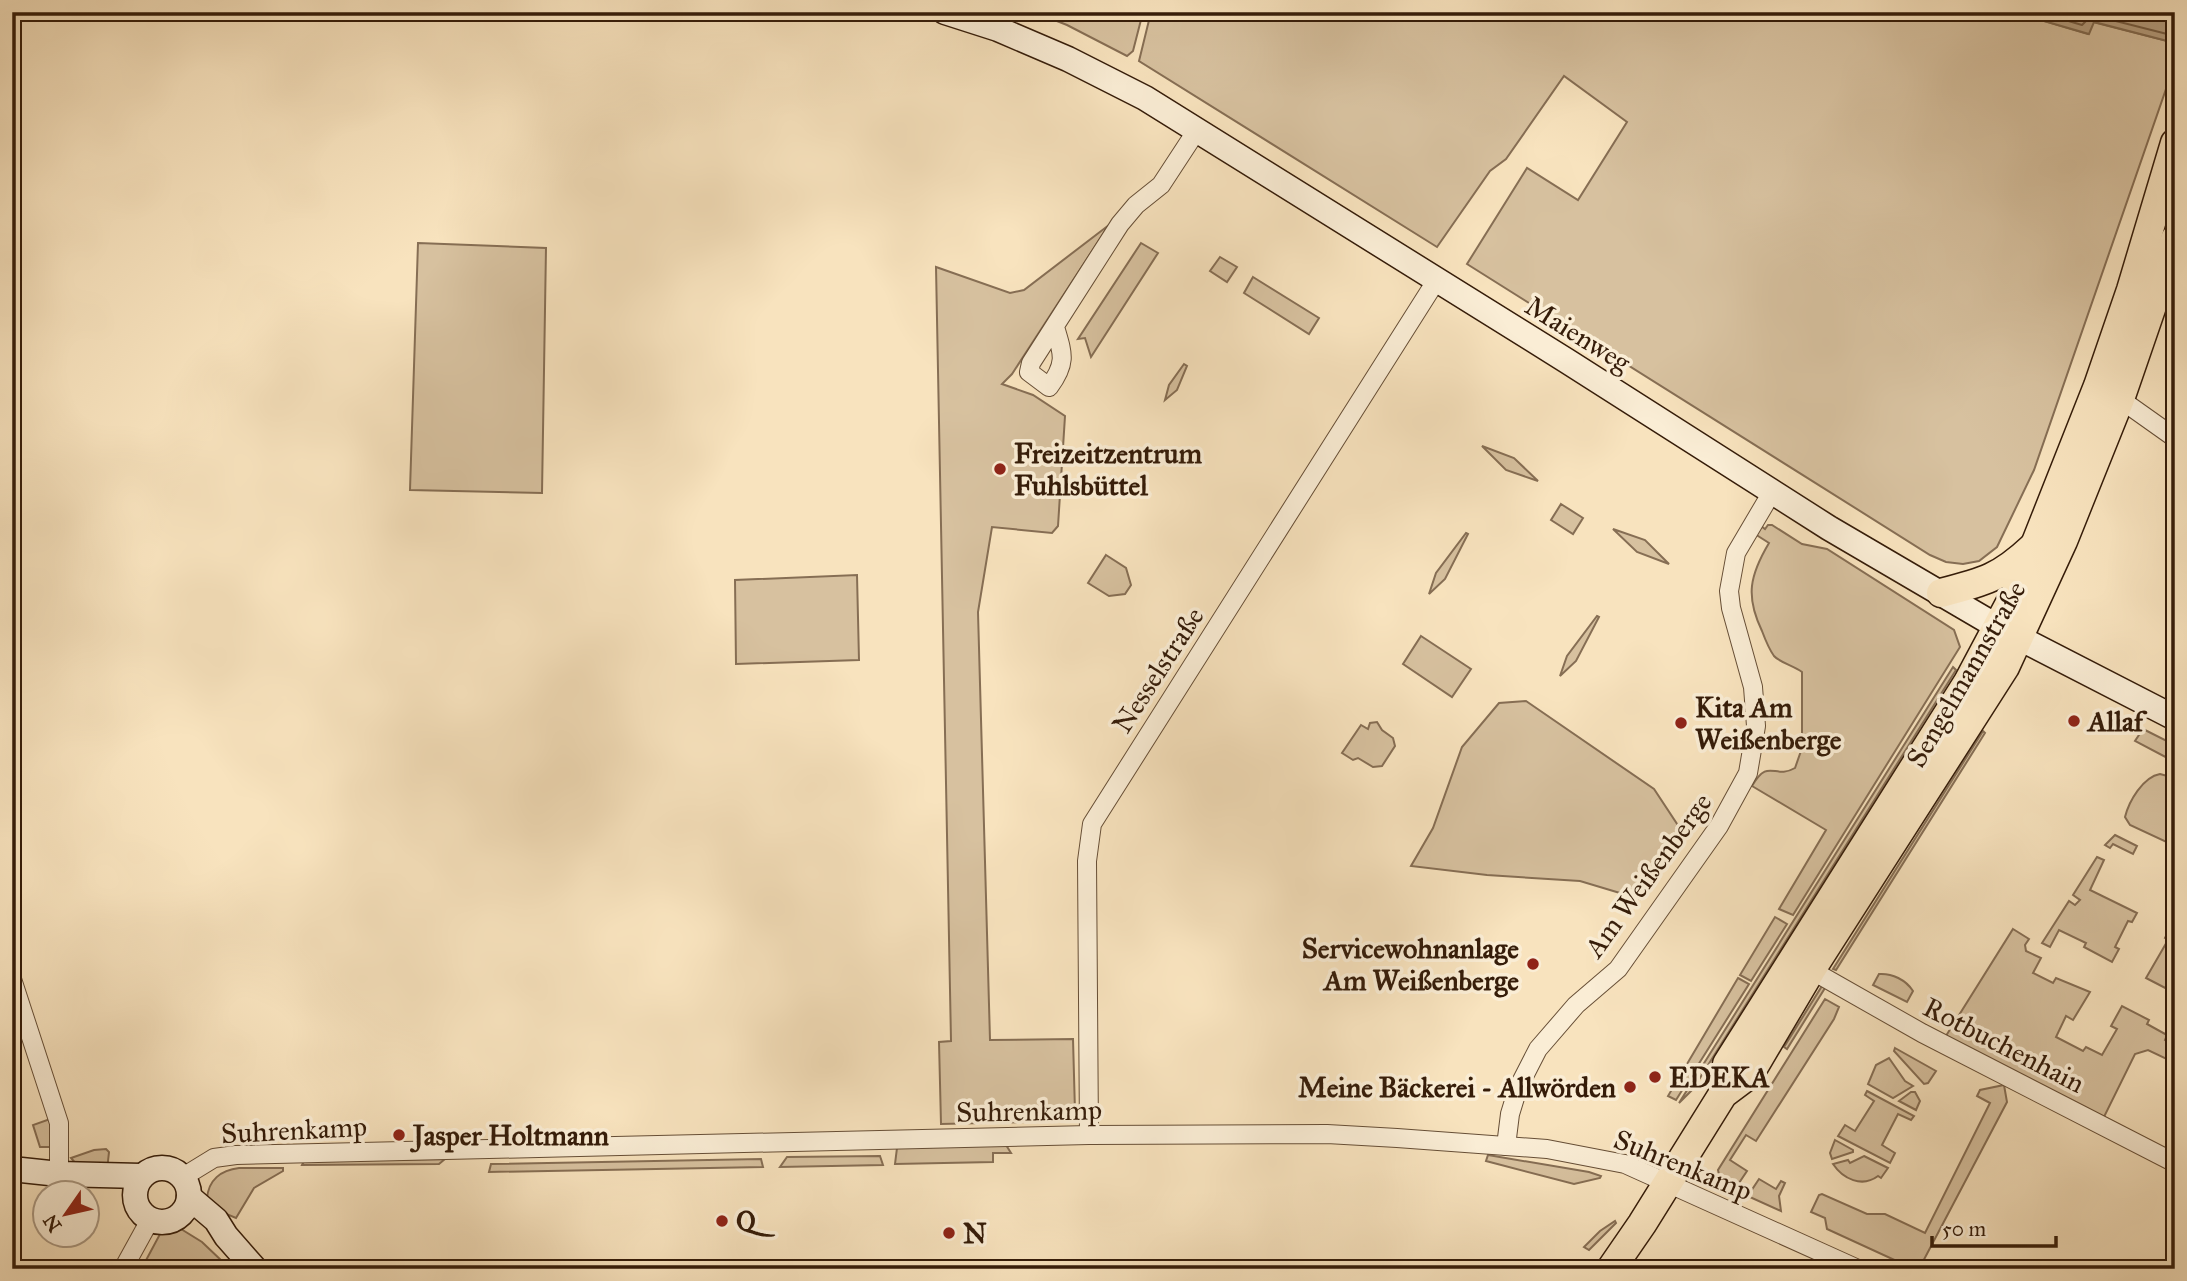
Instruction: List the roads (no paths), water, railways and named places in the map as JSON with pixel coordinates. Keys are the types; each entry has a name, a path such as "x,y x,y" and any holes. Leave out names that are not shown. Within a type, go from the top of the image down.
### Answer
{"main road":[{"name":"Sengelmannstraße","path":"1611,1269 1723,1094 1747,1076 1753,1068 1811,970 2001,674 2018,588 2068,467 2132,290 2175,143"},
{"name":"Sengelmannstraße","path":"1723,1094 1727,1064 1960,693 2008,632 2063,541 2120,399 2175,239"},
{"path":"1941,593 1986,581 2012,566 2035,545"}],"street":[{"name":"Maienweg","path":"945,12 998,29 1068,58 1119,84 1567,361 1829,528 2008,632 2175,718"},
{"path":"1055,327 1120,225 1136,205 1161,185 1197,130"},
{"name":"Nesselstraße","path":"1089,1135 1087,861 1092,824 1436,281"},
{"path":"2120,399 2175,438"},
{"name":"Am Weißenberge","path":"1506,1146 1510,1114 1518,1088 1538,1049 1576,1005 1618,969 1719,826 1748,773 1756,726 1753,687 1731,608 1729,591 1736,553 1772,492"},
{"name":"Rotbuchenhain","path":"1811,970 1922,1033 2175,1163"},
{"path":"12,979 59,1123 59,1174"},
{"name":"Suhrenkamp","path":"186,1187 214,1158 236,1155 1089,1135 1327,1134 1547,1149 1611,1161 1668,1182 1857,1269"},
{"path":"226,1236 188,1223 158,1221 141,1214 138,1188 149,1170 169,1168 256,1269"},
{"path":"12,1169 138,1188"},
{"path":"123,1269 158,1221 182,1213 186,1187"}],"water":[{"path":"2013,12 2175,12 2175,43 2094,22 2089,34"}],"place":[{"name":"Freizeitzentrum Fuhlsbüttel","path":"1000,469"},
{"name":"Allaf","path":"2074,721"},
{"name":"Kita Am Weißenberge","path":"1681,723"},
{"name":"Servicewohnanlage Am Weißenberge","path":"1533,964"},
{"name":"EDEKA","path":"1655,1077"},
{"name":"Meine Bäckerei - Allwörden","path":"1630,1087"},
{"name":"Jasper Holtmann","path":"399,1135"},
{"name":"Q","path":"722,1221"},
{"name":"N","path":"949,1233"}]}
